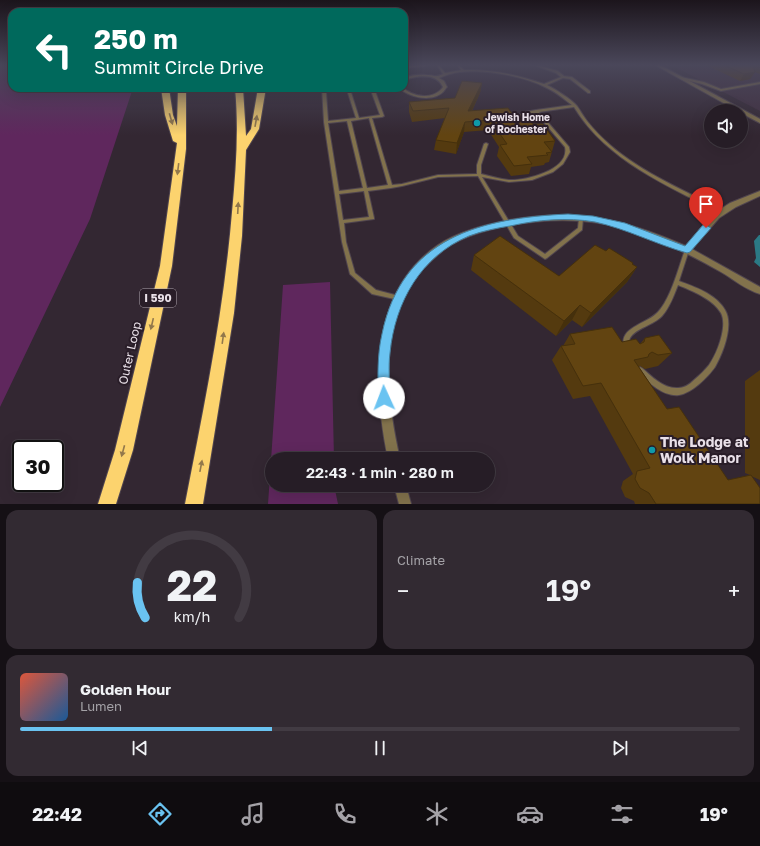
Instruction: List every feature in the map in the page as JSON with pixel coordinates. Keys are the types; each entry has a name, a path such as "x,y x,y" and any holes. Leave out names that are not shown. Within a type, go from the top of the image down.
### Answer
{"highway":[{"path":"166,92 169,115 181,149"},
{"name":"Outer Loop","path":"107,504 124,450 166,266 181,149 182,92"},
{"path":"194,504 220,363 236,241 241,151 239,92"},
{"path":"241,151 255,129 261,92"}],"street":[{"path":"701,89 760,121"},
{"path":"687,250 716,216 734,205 760,193"},
{"path":"393,452 385,414 383,382 384,354 392,314 408,281 420,266 439,249 467,234 508,223 546,217 581,218 625,226 687,250 760,291"},
{"path":"402,492 405,504"}],"lane":[{"path":"407,92 411,95 434,96 440,94 444,89"},
{"path":"551,89 575,106 584,121 613,150 644,170 722,212"},
{"path":"584,89 589,92"},
{"path":"717,89 721,90 732,89"},
{"path":"325,92 326,122 344,242 354,274 374,292 399,298"},
{"path":"350,92 358,119"},
{"path":"326,122 382,116 373,92"},
{"path":"525,128 520,122 521,115 536,111 575,106"},
{"path":"337,193 402,186 438,176 479,175 509,181 531,179 552,171 562,163 568,152 567,147 536,111"},
{"path":"370,117 391,187"},
{"path":"342,222 372,218 348,120"},
{"path":"548,132 554,132"},
{"path":"486,144 478,165 479,175 516,237 545,257 580,229 581,218"},
{"path":"629,352 625,344 625,338 628,333 651,322 661,314 677,282 687,250"},
{"path":"640,370 653,383 663,388 676,391 685,391 712,367 721,347 726,322 723,312 705,295 677,282"}],"shaded area":[{"path":"0,89 8,89 8,92 132,92 90,219 0,407"},
{"path":"717,89 760,89 760,111"},
{"path":"330,282 334,452 272,452 283,285"},
{"path":"269,492 335,492 338,504 268,504"}],"water":[{"path":"759,235 760,267 754,262 756,258 754,241"}],"building":[{"path":"459,89 479,89 468,111 508,108 516,119 526,118 533,124 543,124 555,141 544,142 552,152 546,153 548,155 527,157 532,164 514,166 500,145 507,144 490,120 465,122 457,143 436,140 449,108 413,111 409,102 455,98"},
{"path":"500,236 559,276 595,245 606,251 609,248 637,267 591,313 580,305 564,321 474,255"},
{"name":"The Lodge at Wolk Manor","path":"612,327 622,342 636,339 640,344 644,342 645,338 659,335 672,353 658,355 652,352 648,357 634,360 667,409 679,407 728,480 751,475 760,488 760,504 656,504 649,493 640,488 635,479 637,471 650,468 601,383 583,386 561,346 575,344 570,334"}],"place":[{"name":"Jewish Home of Rochester","path":"477,123"},
{"name":"The Lodge at Wolk Manor","path":"652,450"}],"route":[{"path":"384,398 384,354 392,314 408,281 420,266 439,249 451,241 491,226 546,217 568,217 593,219 625,226 687,250 706,228"}]}
